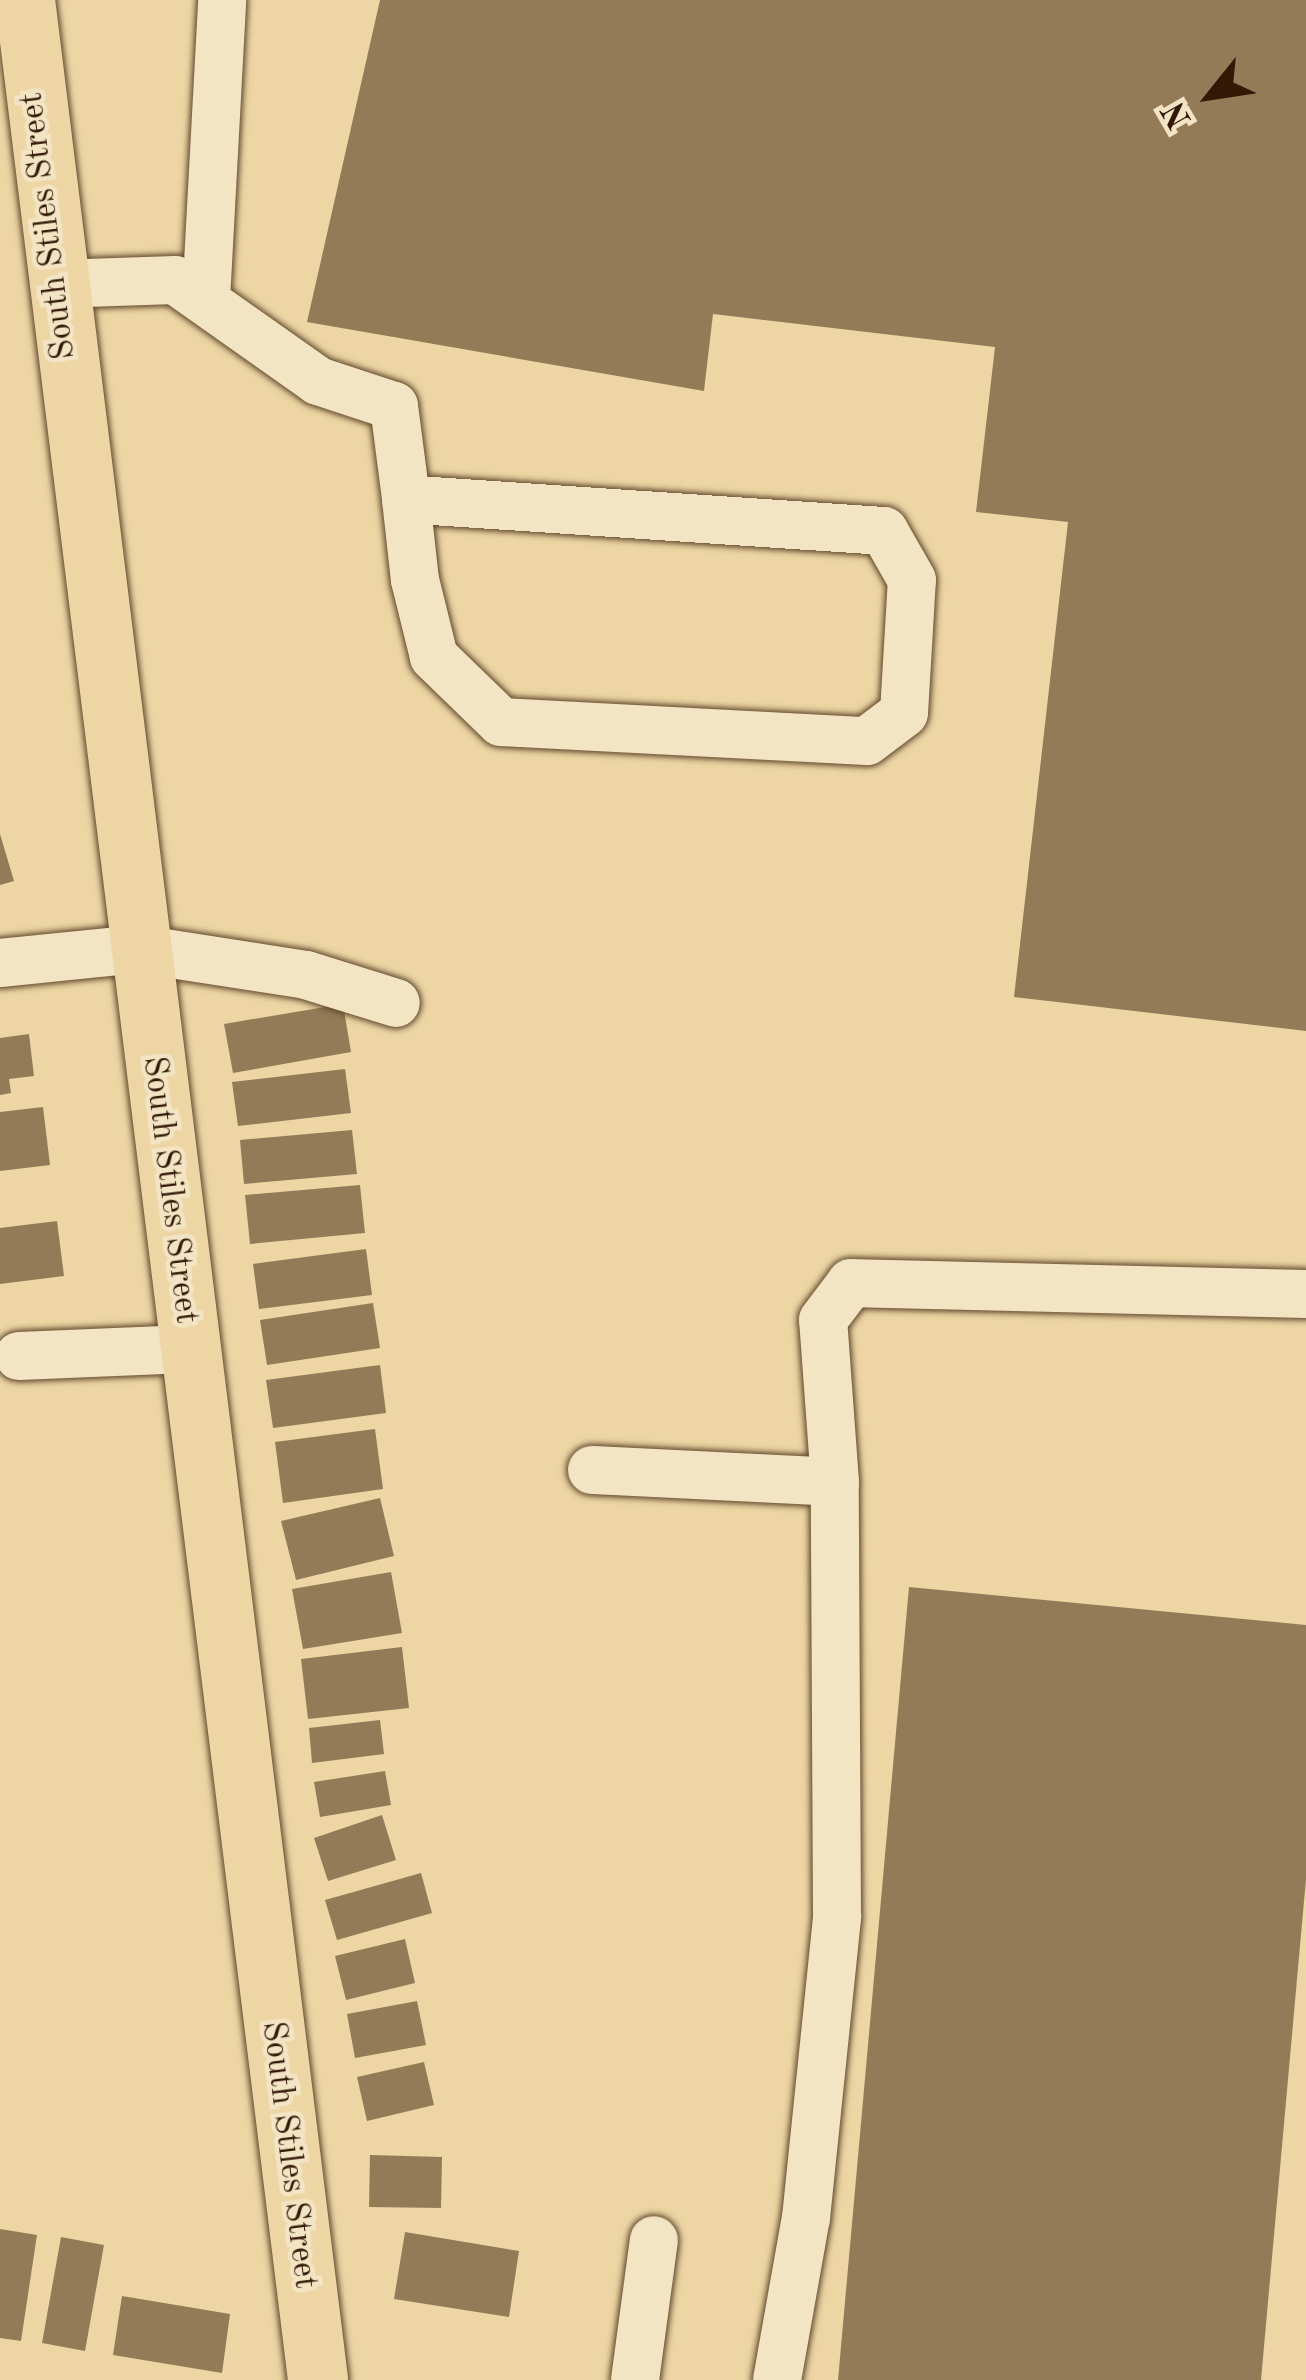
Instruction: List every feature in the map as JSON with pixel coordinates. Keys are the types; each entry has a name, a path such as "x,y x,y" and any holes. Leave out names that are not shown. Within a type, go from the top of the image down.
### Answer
{"main road":[{"name":"South Stiles Street","path":"25,0 56,284 318,2380"}],"street":[{"path":"206,300 222,0"},
{"path":"56,284 176,280 318,381 394,406 406,500 434,657 501,722 867,741 904,713 912,580 884,531 406,500"},
{"path":"0,963 139,949 306,976 396,1003"},
{"path":"777,2380 806,2218 837,1917 835,1482 824,1321 851,1283 1306,1294"},
{"path":"19,1355 188,1348"},
{"path":"592,1470 835,1482"},
{"path":"634,2380 654,2240"}],"building":[{"path":"380,0 1306,0 1306,1031 1014,997 1068,522 976,512 995,347 713,314 704,391 307,322"},
{"path":"0,834 14,881 0,885"},
{"path":"343,1004 351,1052 233,1073 224,1024"},
{"path":"29,1034 34,1076 9,1079 11,1093 0,1095 0,1038"},
{"path":"345,1069 351,1113 238,1126 232,1082"},
{"path":"43,1107 50,1165 0,1171 0,1112"},
{"path":"352,1130 357,1174 244,1184 240,1140"},
{"path":"360,1185 365,1233 250,1244 245,1195"},
{"path":"57,1221 64,1276 0,1284 0,1228"},
{"path":"366,1249 372,1295 259,1309 253,1264"},
{"path":"373,1303 380,1348 267,1365 260,1320"},
{"path":"380,1365 386,1413 273,1428 266,1380"},
{"path":"375,1429 383,1489 283,1503 275,1442"},
{"path":"380,1498 394,1556 296,1580 281,1521"},
{"path":"391,1572 402,1633 303,1649 292,1589"},
{"path":"909,1587 1306,1625 1306,1879 1261,2380 838,2380"},
{"path":"402,1647 409,1708 308,1719 301,1659"},
{"path":"380,1720 384,1754 312,1763 309,1728"},
{"path":"385,1771 391,1805 320,1817 314,1782"},
{"path":"382,1815 396,1860 328,1881 314,1838"},
{"path":"421,1873 432,1913 337,1940 325,1900"},
{"path":"405,1939 415,1983 346,2000 335,1956"},
{"path":"417,2001 426,2045 355,2058 347,2014"},
{"path":"424,2062 434,2105 367,2121 357,2077"},
{"path":"370,2155 442,2157 441,2208 369,2207"},
{"path":"0,2229 37,2235 21,2341 0,2338"},
{"path":"405,2232 519,2251 509,2317 394,2299"},
{"path":"61,2237 104,2245 85,2351 42,2343"},
{"path":"122,2296 230,2314 222,2373 113,2355"}]}
